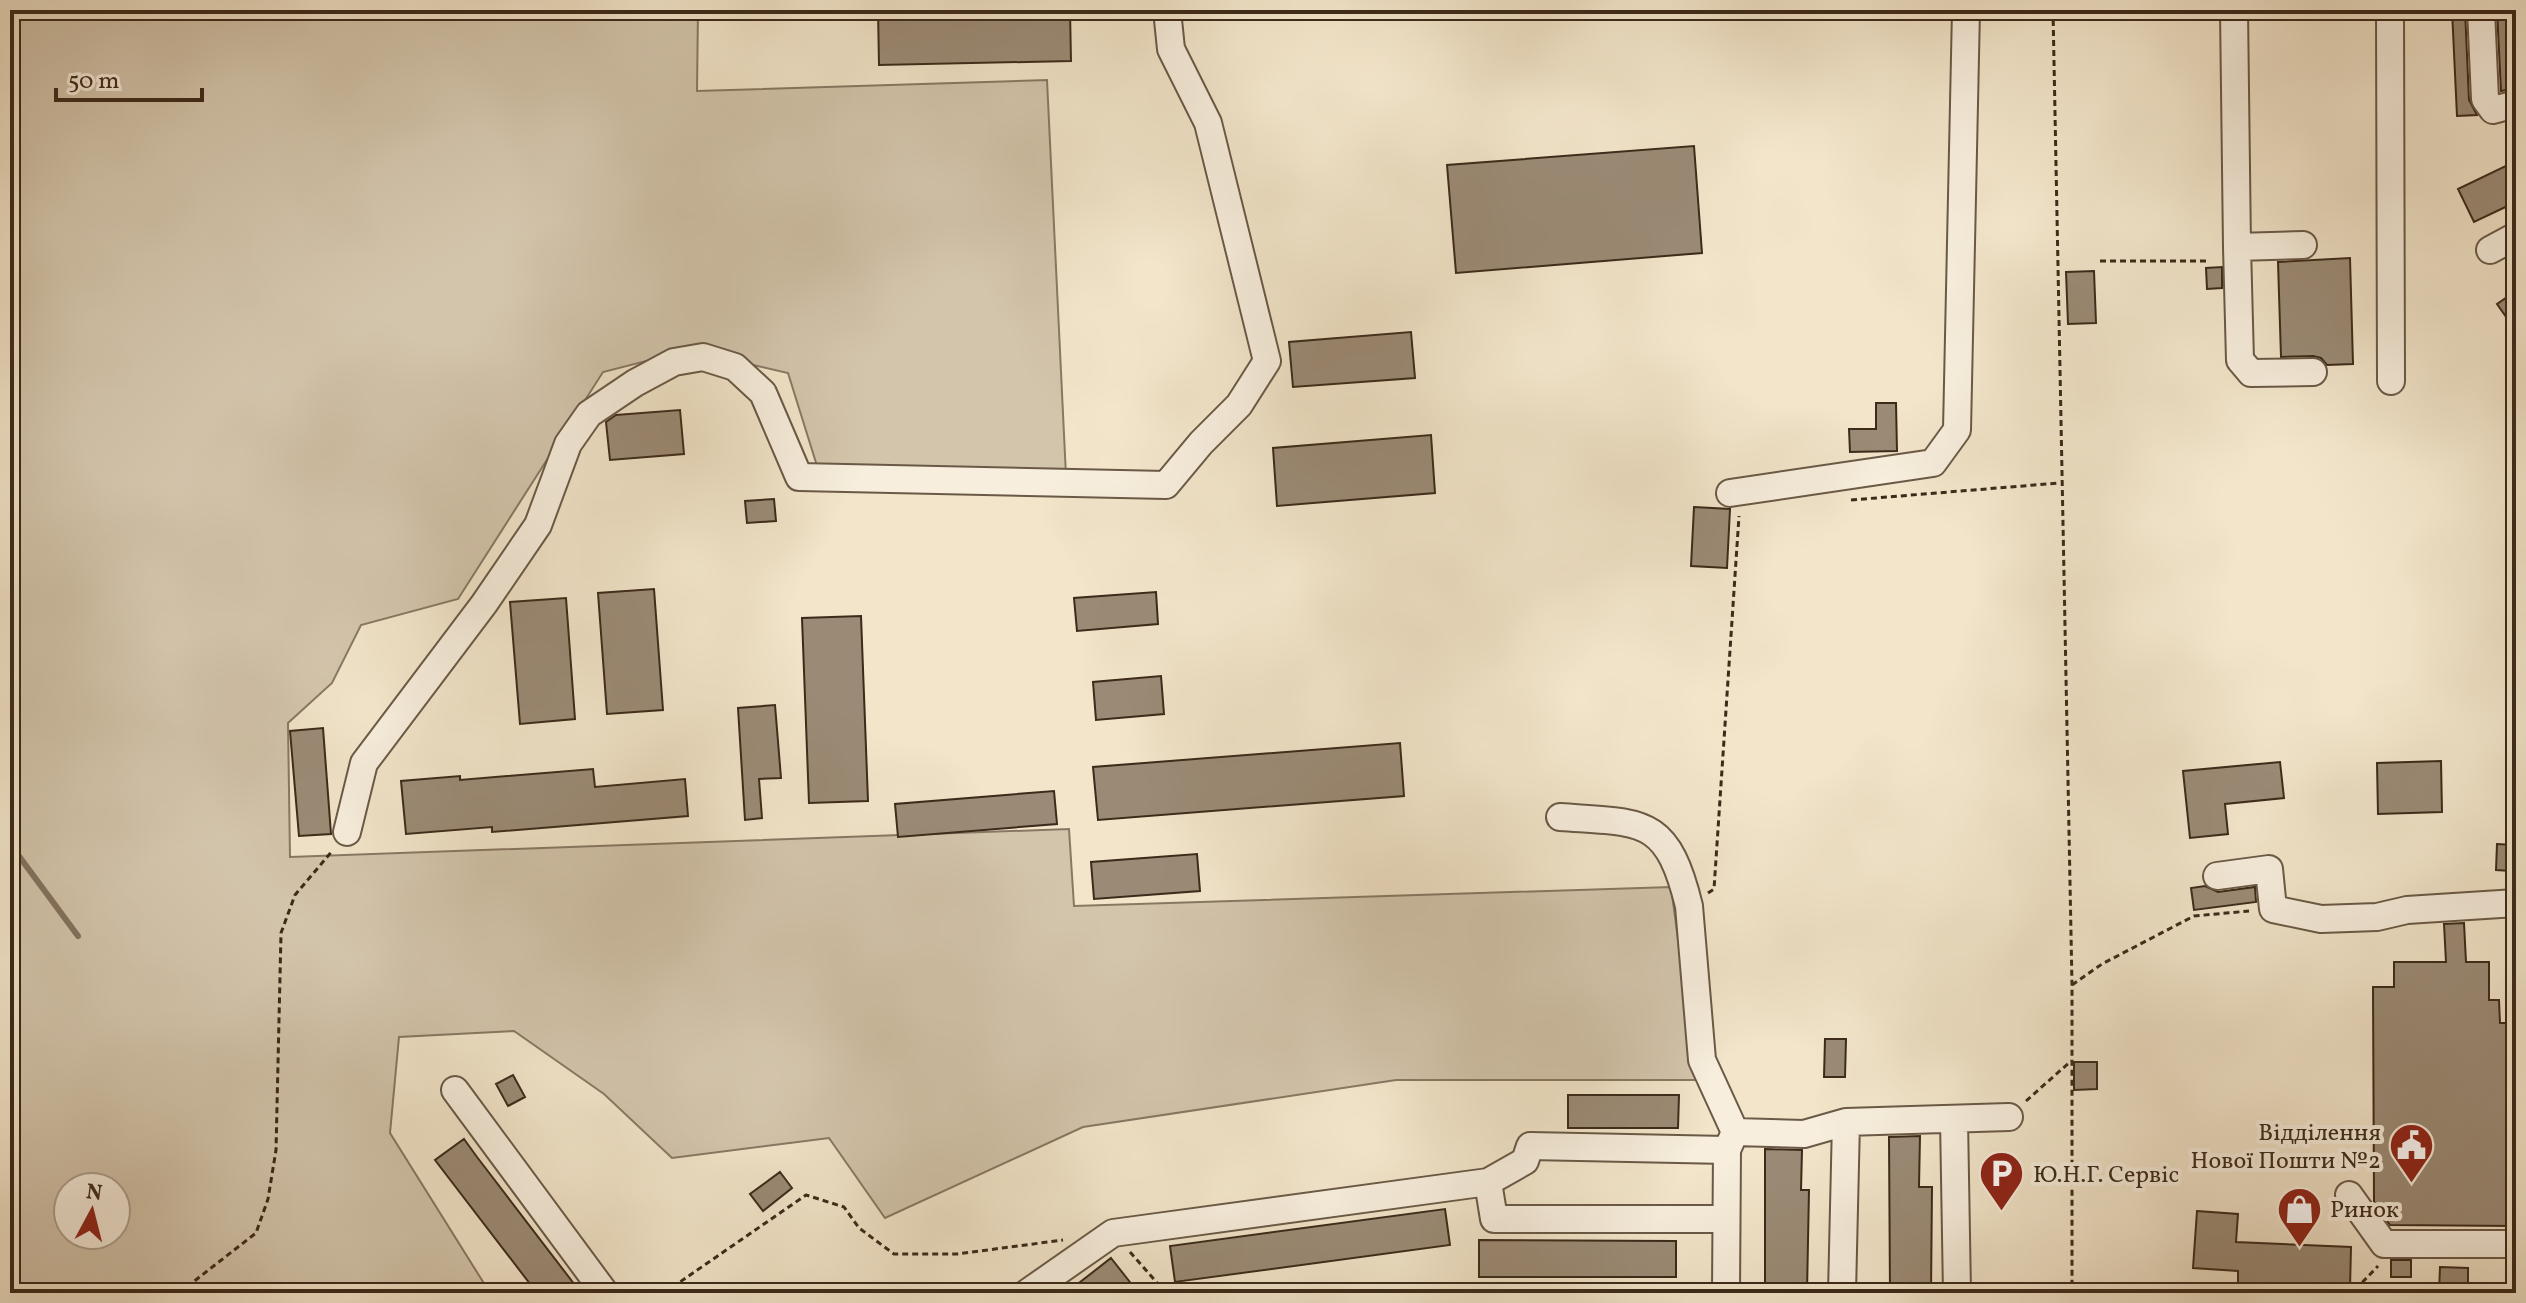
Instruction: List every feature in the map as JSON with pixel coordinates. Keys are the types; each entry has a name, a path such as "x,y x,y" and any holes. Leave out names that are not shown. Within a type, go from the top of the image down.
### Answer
{"street":[{"path":"347,832 364,763 484,604 538,525 568,444 589,414 635,383 674,362 703,357 735,367 763,393 799,477 1166,485 1201,443 1239,405 1267,361 1208,123 1171,49 1167,10"},
{"path":"1735,501 1933,463 1957,430 1966,10"},
{"path":"2234,10 2240,360 2251,373 2313,372"},
{"path":"2390,10 2391,381"},
{"path":"2481,10 2485,99 2493,110 2516,104"},
{"path":"2490,250 2516,236"},
{"path":"2237,247 2303,245"},
{"path":"1560,817 1629,822 1648,829 1668,846 1683,883 1689,906 1702,1060 1731,1141 1726,1219 1726,1293"},
{"path":"2217,876 2269,869 2273,909 2321,919 2377,917 2407,910 2516,903"},
{"path":"455,1090 605,1293"},
{"path":"1027,1293 1113,1233 1488,1182 1525,1161 1530,1146 1731,1141 1804,1134 1846,1122 2009,1117"},
{"path":"1954,1119 1957,1293"},
{"path":"1842,1293 1846,1122"},
{"path":"1488,1182 1494,1219 1726,1219"},
{"path":"2349,1195 2384,1244 2516,1244"}],"path":[{"path":"2053,10 2072,985 2072,1293"},
{"path":"2100,261 2210,261"},
{"path":"1847,500 2060,483"},
{"path":"1689,906 1714,889 1735,501"},
{"path":"179,1293 256,1233 268,1199 276,1150 281,933 295,895 347,832"},
{"path":"2072,985 2102,964 2194,916 2273,909"},
{"path":"2009,1117 2071,1061"},
{"path":"664,1293 806,1195 844,1207 859,1228 894,1254 957,1254 1074,1238"},
{"path":"1113,1233 1166,1293"},
{"path":"2346,1293 2355,1292 2380,1265 2384,1244"},
{"path":"2229,1293 2307,1293"}],"shaded area":[{"path":"10,10 698,10 697,91 1047,80 1066,476 818,469 788,373 689,350 603,372 458,599 361,625 332,683 288,723 290,857 1069,829 1074,906 1671,887 1697,1080 1396,1080 1083,1127 885,1218 829,1138 672,1158 604,1094 514,1031 399,1037 390,1133 490,1293 10,1293"}],"building":[{"path":"878,10 1070,10 1071,61 879,65"},
{"path":"2452,10 2465,10 2469,100 2477,115 2457,116"},
{"path":"2497,10 2516,10 2516,88 2501,91"},
{"path":"1694,146 1702,253 1456,273 1447,165"},
{"path":"2516,161 2516,202 2474,222 2458,189"},
{"path":"2350,258 2353,364 2327,365 2321,358 2313,356 2281,357 2278,262"},
{"path":"2222,267 2222,288 2207,289 2206,268"},
{"path":"2094,271 2096,323 2068,324 2066,272"},
{"path":"2516,291 2516,331 2497,304"},
{"path":"1411,332 1415,378 1293,387 1289,342"},
{"path":"1876,403 1896,403 1897,451 1850,452 1849,429 1876,429"},
{"path":"680,410 684,454 610,460 606,422 616,415"},
{"path":"1431,435 1435,493 1277,506 1273,448"},
{"path":"774,499 776,521 747,523 745,501"},
{"path":"1694,507 1730,509 1727,568 1691,566"},
{"path":"654,589 663,710 607,714 598,593"},
{"path":"1156,592 1158,624 1077,631 1074,598"},
{"path":"566,598 575,719 520,724 510,602"},
{"path":"861,616 868,801 809,803 802,618"},
{"path":"1161,676 1164,714 1096,720 1093,682"},
{"path":"775,705 781,778 759,779 762,818 745,820 738,708"},
{"path":"323,728 331,834 299,836 290,731"},
{"path":"1400,743 1404,796 1098,820 1093,767"},
{"path":"2441,761 2442,812 2378,814 2377,763"},
{"path":"2280,762 2284,798 2225,804 2228,834 2190,838 2183,771"},
{"path":"593,769 595,787 685,779 688,816 492,832 492,827 406,834 401,781 460,776 460,780"},
{"path":"1054,791 1057,824 898,837 895,804"},
{"path":"2497,844 2513,845 2511,871 2496,870"},
{"path":"1197,854 1200,891 1094,899 1091,862"},
{"path":"2205,886 2218,892 2255,887 2256,902 2194,910 2191,888"},
{"path":"2464,923 2466,962 2489,962 2489,1000 2499,1000 2500,1023 2516,1023 2515,1226 2390,1225 2374,1202 2373,987 2394,987 2394,962 2446,962 2444,924"},
{"path":"1825,1039 1846,1039 1845,1077 1824,1077"},
{"path":"2074,1062 2097,1062 2097,1089 2074,1090"},
{"path":"513,1075 525,1097 508,1106 496,1084"},
{"path":"1568,1095 1679,1095 1678,1128 1568,1128"},
{"path":"1920,1136 1919,1187 1932,1187 1931,1293 1890,1293 1889,1137"},
{"path":"464,1139 581,1293 537,1293 435,1160"},
{"path":"1765,1149 1802,1150 1801,1190 1809,1190 1807,1293 1765,1293"},
{"path":"780,1172 792,1188 763,1211 750,1194"},
{"path":"1445,1209 1450,1245 1175,1282 1170,1246"},
{"path":"2197,1211 2238,1214 2236,1242 2351,1247 2350,1288 2238,1284 2238,1271 2193,1268"},
{"path":"1479,1240 1676,1241 1676,1277 1479,1277"},
{"path":"1111,1258 1133,1286 1124,1293 1066,1293"},
{"path":"2391,1260 2411,1260 2411,1277 2391,1277"},
{"path":"2440,1267 2468,1268 2468,1293 2439,1293"}],"waterway":[{"path":"10,844 78,936"}],"place":[{"name":"Відділення Нової Пошти №2","path":"2412,1185"},
{"name":"Ю.Н.Г. Сервіс","path":"2002,1213"},
{"name":"Ринок","path":"2299,1248"}]}
